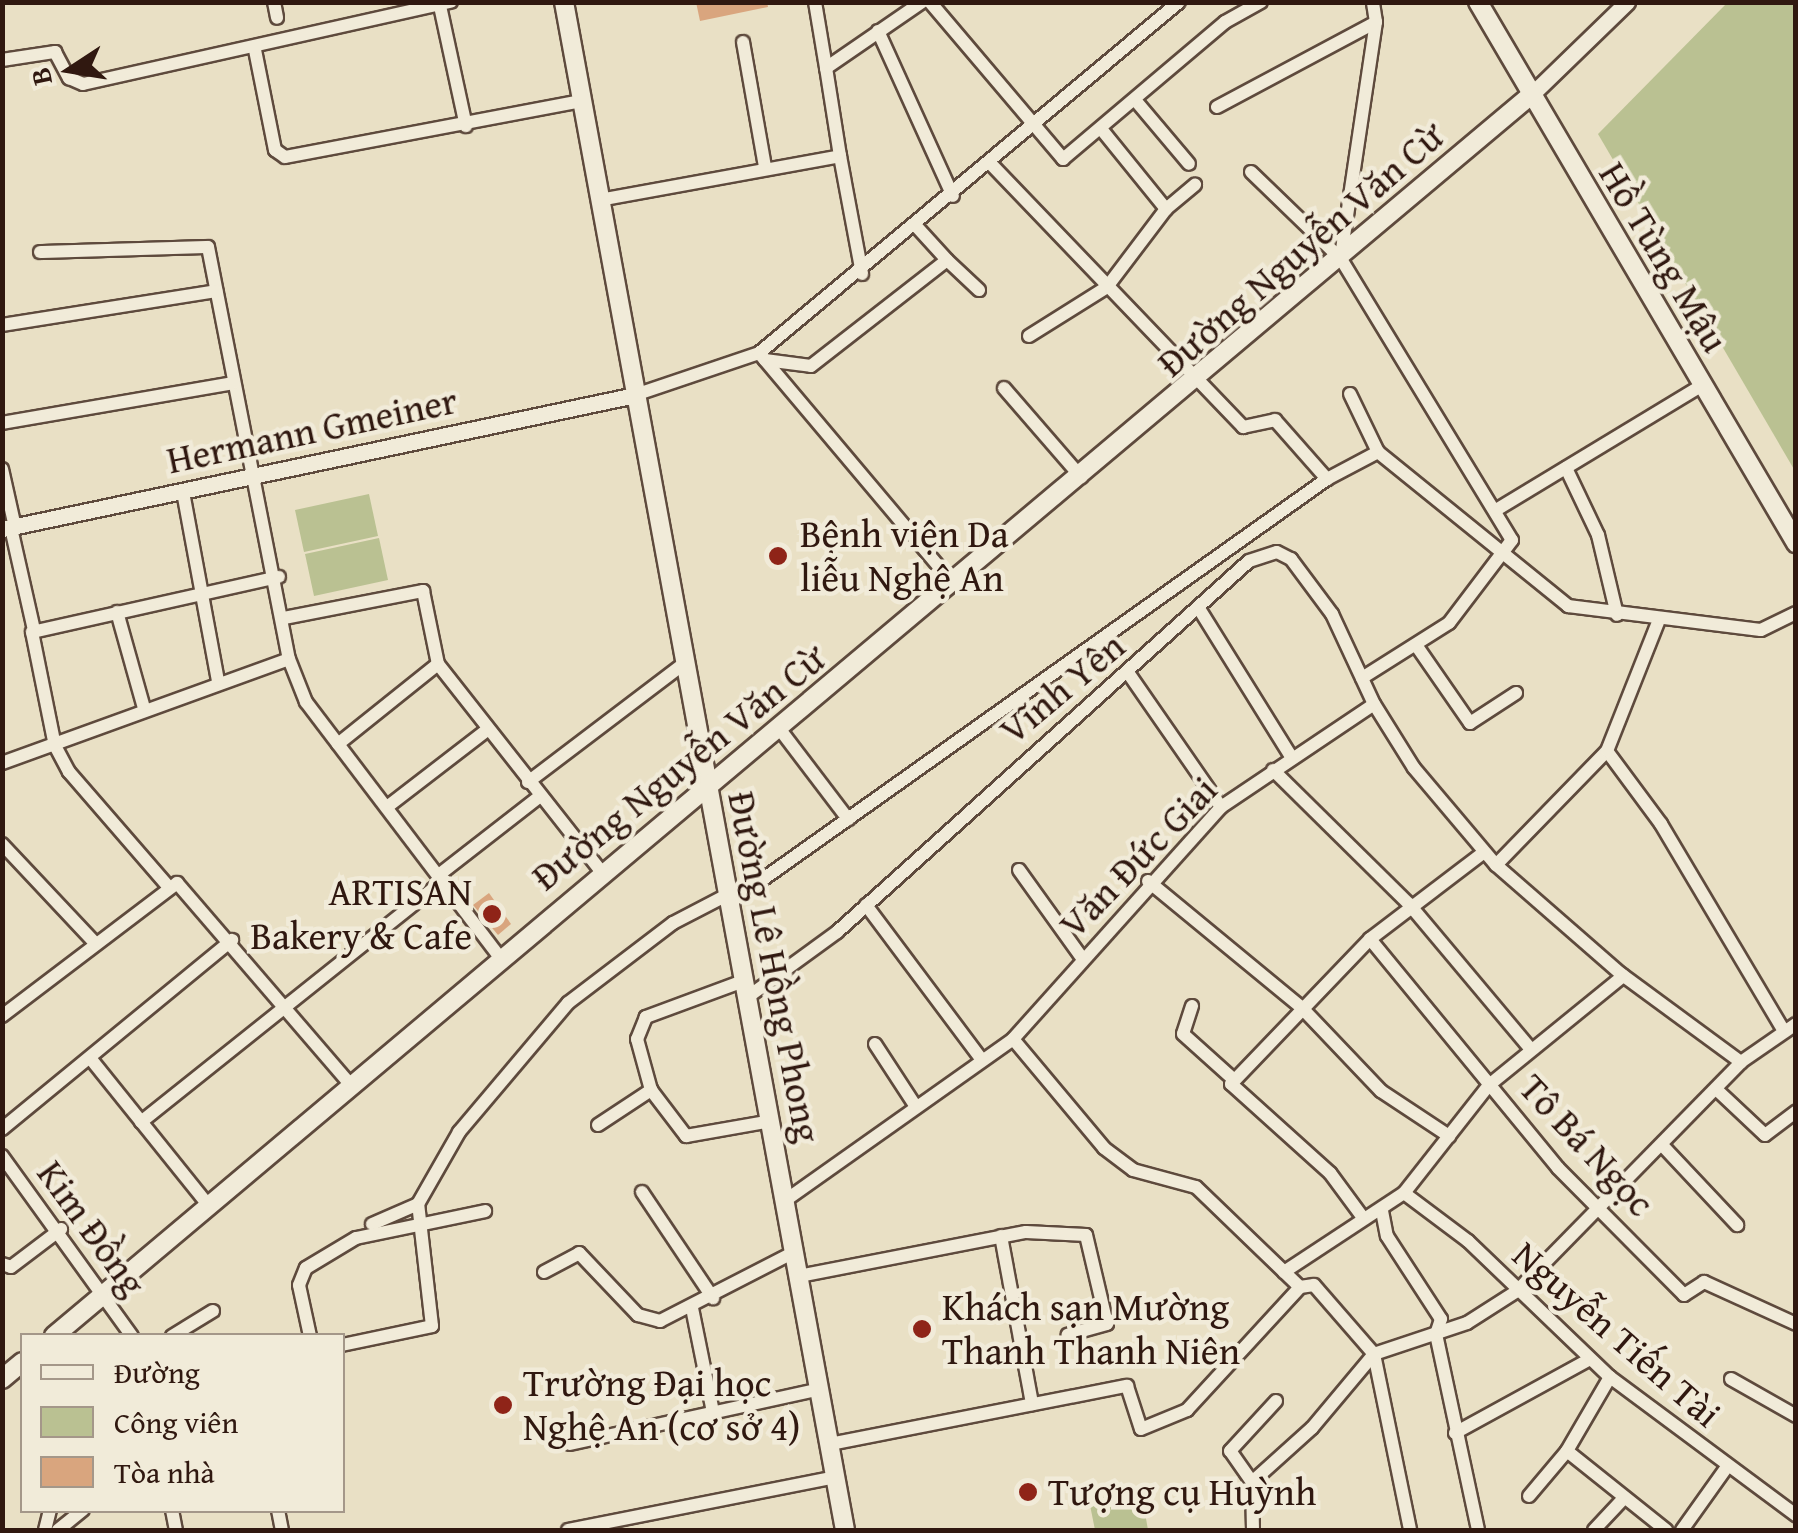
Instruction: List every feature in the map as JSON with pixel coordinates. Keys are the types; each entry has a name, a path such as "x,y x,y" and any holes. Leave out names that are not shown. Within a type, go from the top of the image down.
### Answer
{"main road":[{"name":"Đường Lê Hồng Phong","path":"564,2 845,1530"},
{"name":"Hồ Tùng Mậu","path":"1478,2 1796,543"},
{"name":"Đường Nguyễn Văn Cừ","path":"57,1333 601,871 1200,379 1531,95"}],"street":[{"path":"274,2 277,18"},
{"path":"815,2 862,274"},
{"path":"826,68 926,2 1063,159 1102,130 1225,22 1261,2"},
{"path":"635,395 762,356 1179,2"},
{"path":"1341,258 1376,22 1372,2"},
{"path":"1531,95 1627,2"},
{"path":"2,60 55,52 69,78 83,84 255,50 446,4 466,126"},
{"path":"1217,107 1376,22"},
{"path":"878,31 953,196"},
{"path":"743,42 765,167"},
{"path":"255,50 281,156 466,126 581,101"},
{"path":"1136,101 1189,164"},
{"path":"1102,130 1166,209"},
{"path":"599,200 840,156"},
{"path":"990,164 1243,428 1275,420 1328,479"},
{"path":"1252,172 1341,258 1512,540 1503,558 1449,623 1362,678"},
{"path":"1029,336 1108,287 1166,209 1196,184"},
{"path":"918,226 980,290"},
{"path":"40,252 201,241 216,291 279,577 289,658 306,702 500,958"},
{"path":"762,356 811,366 947,260"},
{"path":"2,325 216,291"},
{"path":"762,356 954,583"},
{"path":"2,424 234,383"},
{"path":"1496,510 1702,385"},
{"path":"1004,388 1081,477"},
{"path":"1350,394 1378,452 1503,558 1568,606 1658,622 1761,630 1796,613"},
{"name":"Hermann Gmeiner","path":"9,528 255,479 635,395"},
{"path":"345,1344 435,1322 418,1204 463,1126 550,1021 673,922 728,900 1328,479 1378,452"},
{"path":"2,468 9,528 34,630 55,746 167,885"},
{"path":"1566,468 1598,535 1617,615"},
{"path":"183,492 218,681"},
{"name":"Vĩnh Yên","path":"651,1090 637,1039 640,1021 748,988 866,905 998,780 1128,674 1249,561 1278,552 1332,614 1374,704"},
{"path":"34,630 279,577"},
{"path":"284,618 423,591 438,664 601,871"},
{"path":"1198,607 1290,755"},
{"path":"117,612 144,708"},
{"path":"1496,865 1607,751 1658,622"},
{"path":"1416,646 1470,724 1516,694"},
{"path":"2,763 289,658"},
{"path":"528,782 684,663"},
{"path":"338,744 438,664"},
{"path":"1128,674 1222,807"},
{"path":"1374,704 1414,768 1496,865 1624,976 1741,1062"},
{"name":"Văn Đức Giai","path":"786,1200 1013,1039 1148,881 1222,807 1290,755 1374,704"},
{"path":"778,727 848,819"},
{"path":"387,807 487,730"},
{"path":"1252,1482 1312,1428 1374,1354 1436,1334 1518,1291 1741,1062 1790,1028 1661,824 1607,751"},
{"path":"1273,770 1410,904 1529,1047"},
{"path":"140,1122 287,1009 539,797"},
{"path":"2,844 93,941"},
{"path":"1233,1079 1370,939 1410,904 1484,852"},
{"path":"1019,870 1082,958"},
{"path":"1148,881 1300,1007 1382,1092 1448,1136"},
{"path":"2,1016 167,885 179,884 232,940 350,1084"},
{"path":"866,905 982,1060"},
{"name":"Tô Bá Ngọc","path":"1370,939 1558,1168 1603,1206 1684,1295 1704,1282 1726,1288 1796,1324"},
{"path":"2,1128 232,940"},
{"path":"1284,1272 1361,1216 1382,1211 1404,1193 1489,1085 1529,1047 1624,976"},
{"path":"1192,1006 1184,1036 1233,1079 1234,1093 1330,1173 1361,1216"},
{"path":"1013,1039 1104,1148 1133,1170 1196,1187 1300,1287"},
{"path":"875,1044 916,1107"},
{"path":"90,1058 208,1205"},
{"path":"1716,1088 1765,1135 1796,1112"},
{"path":"598,1125 651,1090 690,1138 771,1121"},
{"path":"1662,1145 1737,1225"},
{"name":"Kim Đồng","path":"2,1156 105,1292 130,1333"},
{"path":"642,1192 713,1298"},
{"name":"Nguyễn Tiến Tài","path":"1404,1193 1518,1291 1610,1378 1796,1515"},
{"path":"372,1224 418,1204"},
{"path":"309,1333 299,1285 306,1268 356,1238 484,1211"},
{"path":"1382,1211 1387,1236 1441,1319 1436,1334 1478,1530"},
{"path":"2,1264 11,1267 60,1230"},
{"path":"799,1276 1001,1236 1042,1231 1089,1238 1107,1324 1067,1335"},
{"path":"1001,1236 1032,1404"},
{"path":"544,1272 580,1253 641,1317 660,1322 713,1298 794,1252"},
{"path":"830,1444 1127,1386 1141,1429 1187,1410 1300,1287 1314,1285 1374,1354 1410,1530"},
{"path":"692,1308 713,1412"},
{"path":"177,1333 213,1311"},
{"path":"1455,1432 1590,1359"},
{"path":"1529,1496 1567,1451 1610,1378"},
{"path":"1732,1379 1796,1416"},
{"path":"570,1444 820,1389"},
{"path":"1253,1530 1252,1482 1230,1450 1276,1401"},
{"path":"1567,1451 1666,1530"},
{"path":"1682,1530 1728,1467"},
{"path":"568,1530 836,1478"},
{"path":"1594,1530 1624,1498"},
{"path":"58,1530 79,1513"}],"green space":[{"path":"1727,3 1795,3 1795,471 1598,134"},
{"path":"369,494 378,536 304,552 295,510"},
{"path":"379,538 388,580 314,596 305,554"},
{"path":"1141,1490 1148,1530 1095,1530 1089,1500"}],"building":[{"path":"696,2 767,2 768,7 700,21"},
{"name":"ARTISAN Bakery & Cafe","path":"489,893 511,924 498,935 473,905"}],"place":[{"name":"Bệnh viện Da liễu Nghệ An","path":"778,556"},
{"name":"ARTISAN Bakery & Cafe","path":"492,914"},
{"name":"Khách sạn Mường Thanh Thanh Niên","path":"922,1329"},
{"name":"Trường Đại học Nghệ An (cơ sở 4)","path":"503,1405"},
{"name":"Tượng cụ Huỳnh","path":"1028,1492"}]}
